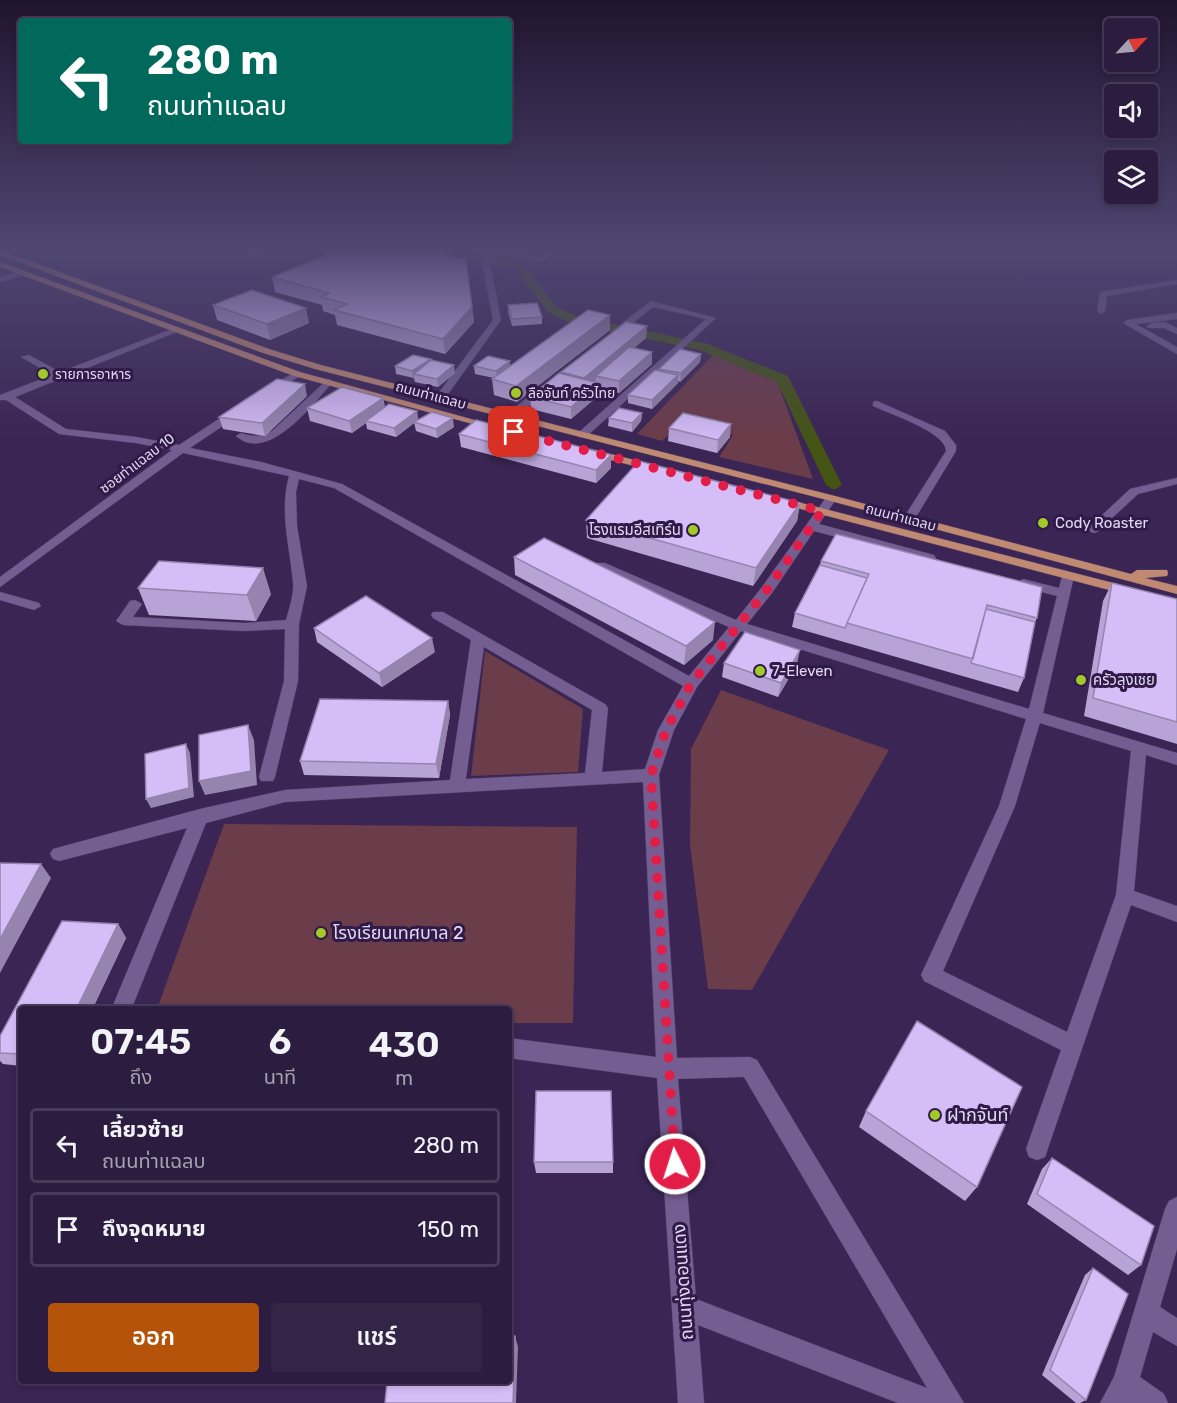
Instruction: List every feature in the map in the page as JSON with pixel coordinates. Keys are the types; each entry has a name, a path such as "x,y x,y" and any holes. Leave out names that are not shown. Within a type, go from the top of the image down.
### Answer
{"main road":[{"name":"ถนนท่าแฉลบ","path":"126,312 297,374 505,430"},
{"name":"ถนนท่าแฉลบ","path":"165,312 307,364 582,435 821,512 909,519 1095,568 1143,575 1155,588"},
{"path":"175,331 194,323"},
{"path":"426,409 439,399"},
{"path":"584,450 663,470"},
{"name":"ถนนท่าแฉลบ","path":"765,497 1068,576 1177,590"},
{"path":"1155,588 1177,569"}],"street":[{"path":"439,399 496,320 495,312"},
{"path":"606,339 640,312"},
{"path":"582,435 712,318 691,312"},
{"path":"1177,316 1127,323 1177,351"},
{"path":"1136,328 1165,325 1177,331"},
{"path":"3,397 175,331"},
{"path":"26,357 60,376"},
{"name":"ซอยท่าแฉลบ 10","path":"0,583 181,449 297,374"},
{"path":"241,436 246,440 258,440 276,435 328,382"},
{"path":"509,417 553,382"},
{"path":"3,397 63,432 136,440 295,474 338,486 691,684"},
{"path":"877,404 941,433 951,445 951,451 909,519"},
{"path":"267,777 291,681 292,624 300,586 291,526 290,492 295,474"},
{"path":"1093,529 1134,491 1177,481"},
{"path":"821,512 938,560"},
{"name":"ถนนทุ่งดอนแดง","path":"691,1403 686,1307 667,1069 651,775 666,730 691,684 767,590 821,512"},
{"path":"590,561 738,626 1177,759"},
{"path":"1068,576 1035,716 1007,806 931,975 1073,1045"},
{"path":"1006,579 1064,594"},
{"path":"0,596 34,606"},
{"path":"135,604 123,621 243,627 292,624"},
{"path":"438,615 600,708 593,778"},
{"path":"458,786 478,639"},
{"path":"1037,1149 1125,895 1139,748"},
{"path":"59,854 285,795 651,775"},
{"path":"123,1006 200,816"},
{"path":"1125,895 1177,914"},
{"path":"512,1049 667,1069 750,1067 951,1403"},
{"path":"1155,1403 1119,1393 1177,1209"},
{"path":"686,1307 932,1403"},
{"path":"1146,1312 1177,1333"}],"shaded area":[{"path":"713,355 777,381 813,479 719,457 733,435 681,423 662,441 637,434"},
{"path":"485,651 583,709 578,772 471,776"},
{"path":"721,690 889,750 752,990 708,989 690,845 691,749"},
{"path":"224,824 577,827 573,1023 512,1023 512,1006 158,1006"}],"building":[{"path":"234,312 295,312 267,324"},
{"path":"343,312 467,312 443,339"},
{"path":"510,312 540,312 542,317 512,319"},
{"path":"585,312 610,315 516,386 492,379"},
{"path":"626,322 647,326 584,378 561,372"},
{"path":"629,347 652,352 619,381 596,376"},
{"path":"680,349 701,354 681,373 659,369"},
{"path":"413,355 431,359 412,371 395,366"},
{"path":"488,356 510,361 496,371 474,366"},
{"path":"431,360 454,365 437,379 414,374"},
{"path":"655,370 678,375 652,400 628,395"},
{"path":"559,373 599,383 571,407 530,397"},
{"path":"277,379 305,384 262,423 219,417"},
{"path":"342,387 383,398 349,421 307,408"},
{"path":"389,404 417,411 394,428 366,421"},
{"path":"619,408 642,413 632,423 609,418"},
{"path":"432,412 453,418 436,429 414,422"},
{"path":"683,413 731,424 718,440 669,428"},
{"path":"476,420 611,455 596,470 459,434"},
{"name":"โรงแรมอีสเทิร์น","path":"639,461 800,503 756,568 586,520"},
{"path":"836,534 1042,587 1037,618 987,605 973,659 847,623 869,574 821,561"},
{"path":"544,538 715,622 686,646 514,557"},
{"path":"159,561 263,568 247,595 138,588"},
{"path":"820,565 867,578 845,628 795,613"},
{"path":"1112,583 1177,599 1177,722 1093,698"},
{"path":"366,596 432,638 379,673 314,628"},
{"path":"986,609 1035,622 1024,678 971,663"},
{"path":"745,632 800,650 781,683 724,663"},
{"path":"320,699 448,701 436,764 300,761"},
{"path":"248,725 251,771 199,781 199,735"},
{"path":"186,744 189,788 146,799 145,754"},
{"path":"0,863 41,864 0,939"},
{"path":"62,921 118,924 78,1006 18,1006 18,1054 0,1053 0,1036"},
{"name":"ฝากจันท์","path":"917,1021 1022,1087 977,1187 866,1111"},
{"path":"536,1091 611,1091 613,1162 534,1162"},
{"path":"1052,1158 1154,1226 1141,1265 1037,1194"},
{"path":"1093,1268 1128,1294 1086,1400 1050,1370"},
{"path":"512,1336 515,1336 513,1403 385,1403 387,1384 512,1384"}],"waterway":[{"path":"559,312 572,319 703,347 783,379 834,485"}],"place":[{"name":"รายการอาหาร","path":"43,374"},
{"name":"ลือจันท์ ครัวไทย","path":"516,393"},
{"name":"Cody Roaster","path":"1043,523"},
{"name":"โรงแรมอีสเทิร์น","path":"693,530"},
{"name":"7-Eleven","path":"760,671"},
{"name":"ครัวลุงเชย","path":"1081,680"},
{"name":"โรงเรียนเทศบาล 2","path":"321,933"},
{"name":"ฝากจันท์","path":"935,1115"}],"route":[{"path":"514,432 822,511 767,590 691,684 666,730 651,775 667,1069 675,1164"}]}
